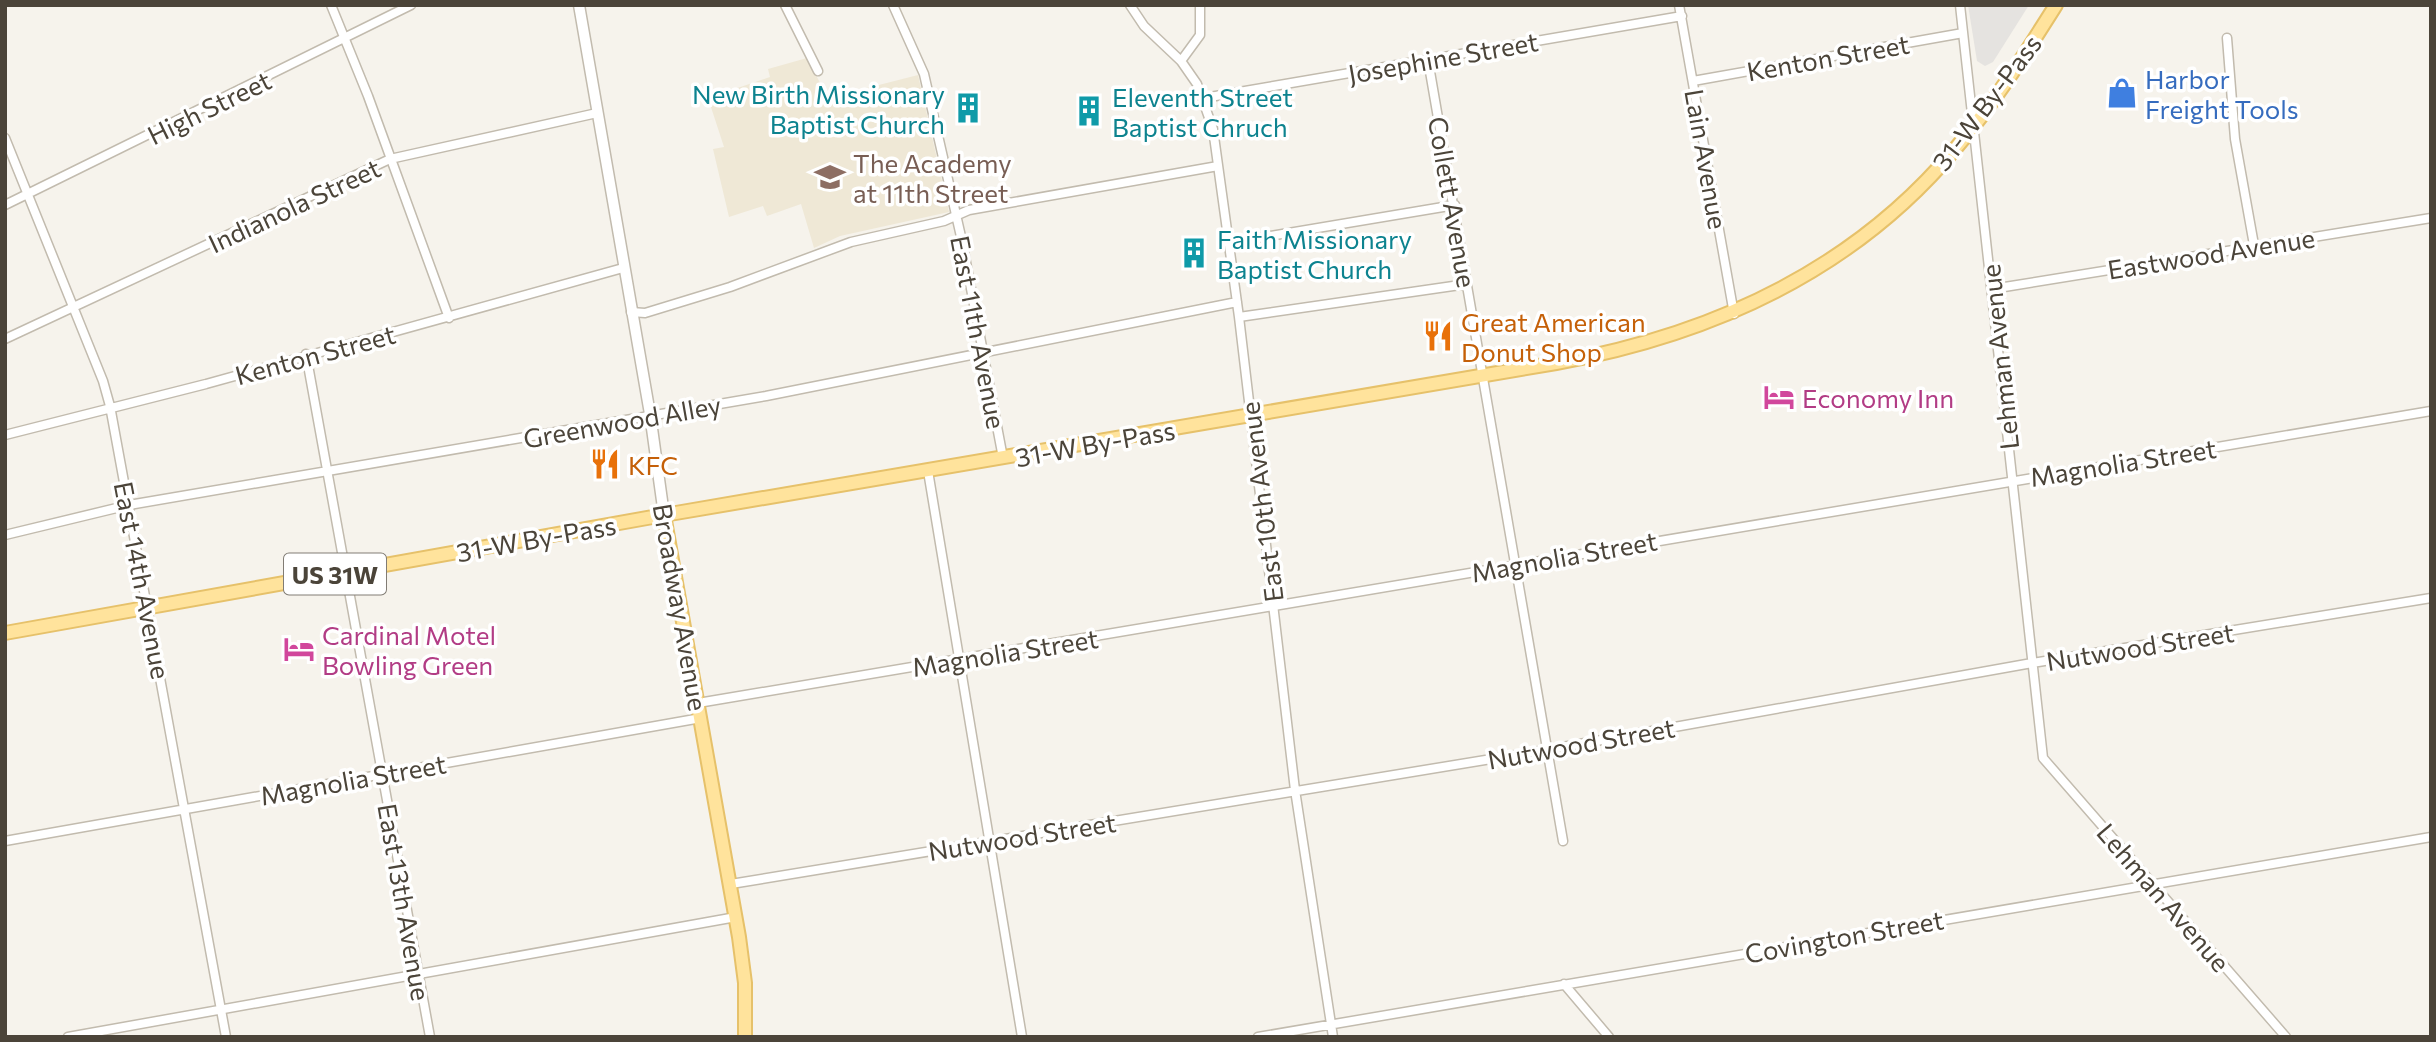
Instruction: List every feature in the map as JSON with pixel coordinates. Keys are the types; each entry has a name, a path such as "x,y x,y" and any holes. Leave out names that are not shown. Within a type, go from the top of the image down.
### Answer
{"main road":[{"name":"31-W By-Pass","path":"5,633 664,515 1577,360 1649,343 1734,314 1804,277 1865,235 1921,186 1973,126 2056,5"},
{"name":"Broadway Avenue","path":"664,515 731,884 745,983 745,1037"}],"street":[{"path":"331,5 449,318"},
{"name":"High Street","path":"5,205 411,5"},
{"path":"785,5 818,71"},
{"name":"East 11th Avenue","path":"893,5 922,65 956,216 1003,458"},
{"name":"East 10th Avenue","path":"1130,5 1144,26 1181,61 1204,98 1213,129 1239,317 1295,790 1333,1037"},
{"path":"1181,61 1200,35 1200,5"},
{"name":"Lain Avenue","path":"1679,5 1734,314"},
{"name":"Lehman Avenue","path":"1960,5 2043,758 2286,1037"},
{"name":"Broadway Avenue","path":"578,8 650,414 664,515"},
{"name":"Josephine Street","path":"1204,98 1682,16"},
{"name":"Kenton Street","path":"1693,81 1963,33"},
{"path":"2227,37 2235,139 2254,245"},
{"name":"Collett Avenue","path":"1428,60 1563,841"},
{"name":"Indianola Street","path":"5,339 390,159 597,113"},
{"name":"East 14th Avenue","path":"5,138 74,306 103,381 110,407 226,1037"},
{"path":"631,312 645,313 730,288 873,235 956,216 969,210 1218,166"},
{"path":"1228,243 1455,205"},
{"name":"Eastwood Avenue","path":"1993,289 2431,218"},
{"name":"Kenton Street","path":"5,435 205,384 624,268"},
{"path":"1239,317 1467,284"},
{"name":"Greenwood Alley","path":"5,535 129,505 784,393 1237,302"},
{"name":"East 13th Avenue","path":"306,354 430,1037"},
{"name":"Magnolia Street","path":"698,704 2431,411"},
{"path":"928,471 1022,1037"},
{"name":"Nutwood Street","path":"731,884 1546,750 2032,663 2431,598"},
{"name":"Magnolia Street","path":"5,841 701,718"},
{"name":"Covington Street","path":"1258,1037 2431,837"},
{"path":"68,1037 736,917"},
{"path":"1564,984 1609,1037"}],"shaded area":[{"path":"1968,5 2029,5 1993,62 1985,66 1977,61"},
{"name":"The Academy at 11th Street","path":"807,58 828,98 918,75 949,212 840,236 814,248 801,204 767,216 763,206 729,217 713,149 724,147 708,98 770,77 768,69"}],"place":[{"name":"Harbor Freight Tools","path":"2122,93"},
{"name":"New Birth Missionary Baptist Church","path":"968,108"},
{"name":"Eleventh Street Baptist Chruch","path":"1089,111"},
{"name":"The Academy at 11th Street","path":"830,177"},
{"name":"Faith Missionary Baptist Church","path":"1194,253"},
{"name":"Great American Donut Shop","path":"1438,336"},
{"name":"Economy Inn","path":"1779,397"},
{"name":"KFC","path":"605,464"},
{"name":"Cardinal Motel Bowling Green","path":"299,649"}]}
